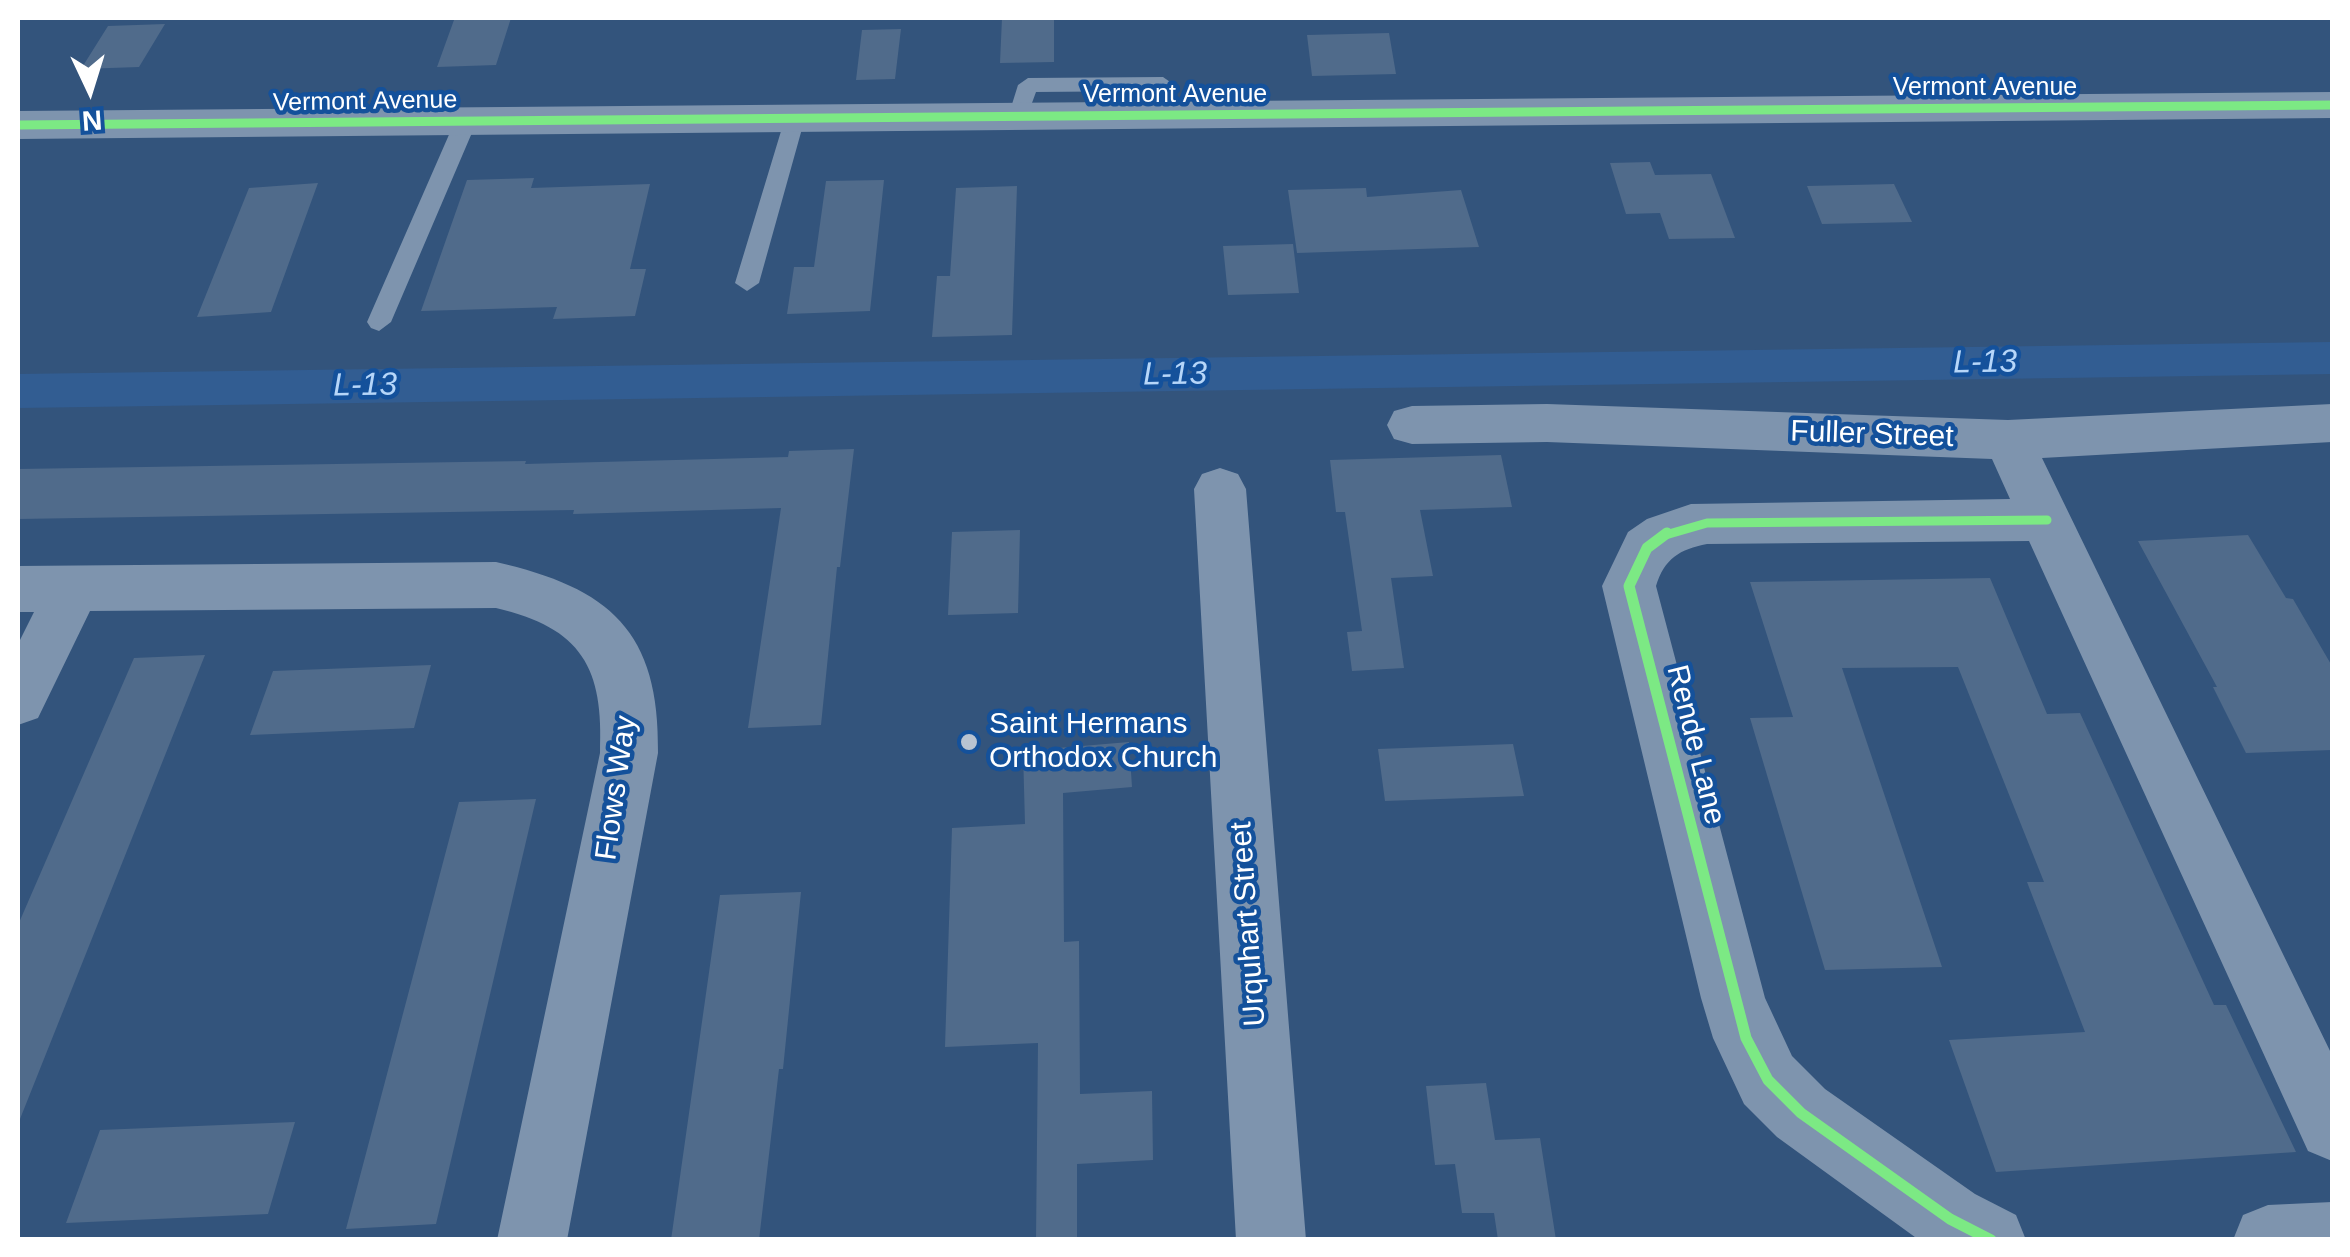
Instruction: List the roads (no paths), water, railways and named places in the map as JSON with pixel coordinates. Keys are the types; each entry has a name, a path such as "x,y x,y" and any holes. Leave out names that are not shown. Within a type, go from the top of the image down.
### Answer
{"street":[{"name":"Vermont Avenue","path":"18,125 2332,106"},
{"name":"Fuller Street","path":"1412,425 1547,423 2008,440 2332,422"},
{"path":"2008,440 2332,1126"},
{"name":"Urquhart Street","path":"1220,488 1271,1240"},
{"name":"Rende Lane","path":"1991,1240 1920,1198 1802,1112 1768,1080 1746,1038 1733,998 1629,586 1636,561 1652,541 1677,528 1707,524 2046,520"},
{"name":"Flows Way","path":"18,589 496,585 558,601 604,636 619,661 628,690 632,720 629,753 532,1240"},
{"path":"18,700 74,588"},
{"path":"2268,1240 2332,1238"}],"lane":[{"path":"747,283 794,118"},
{"path":"379,322 466,121"}],"waterway":[{"name":"L-13","path":"18,391 2332,358"}],"place":[{"name":"Saint Hermans Orthodox Church","path":"969,742"}]}
